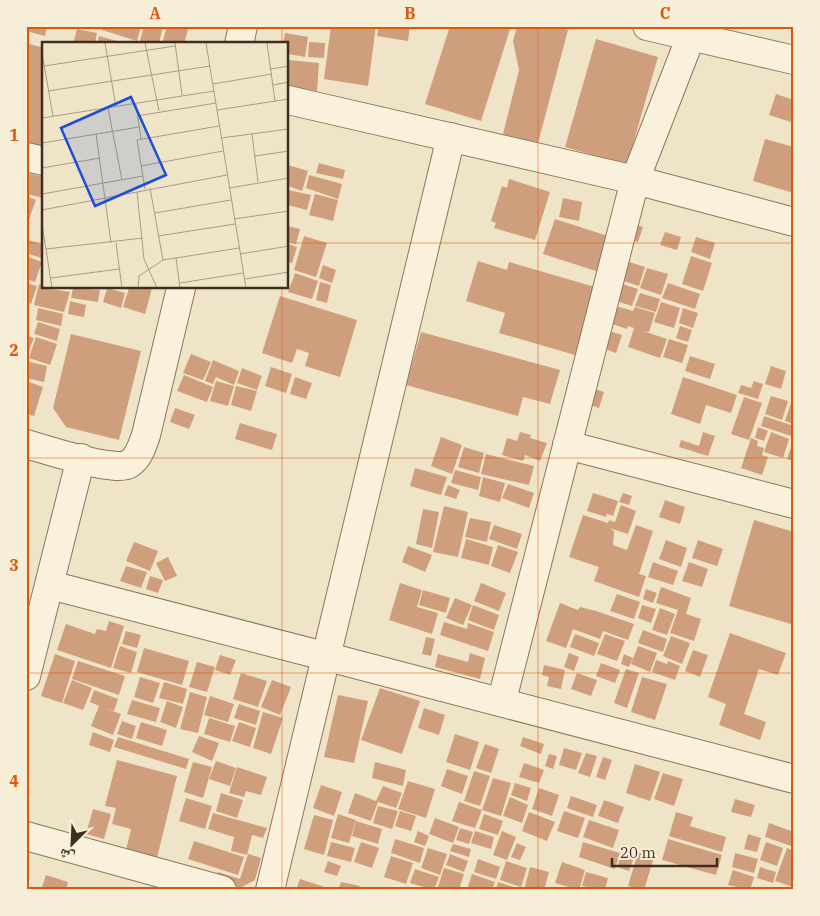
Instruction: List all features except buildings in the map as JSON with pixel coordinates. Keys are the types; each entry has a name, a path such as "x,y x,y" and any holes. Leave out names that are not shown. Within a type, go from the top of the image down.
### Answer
{"street":[{"path":"238,42 242,26"},
{"path":"648,26 693,31 794,60"},
{"path":"502,700 635,180 693,31"},
{"path":"289,100 635,180 794,222"},
{"path":"270,890 451,137"},
{"path":"26,157 42,161"},
{"path":"26,444 110,467 127,466 138,456 146,435 181,289"},
{"path":"567,445 794,504"},
{"path":"26,676 81,458"},
{"path":"50,585 325,657 502,700 794,779"},
{"path":"26,836 180,885 222,890"}]}
